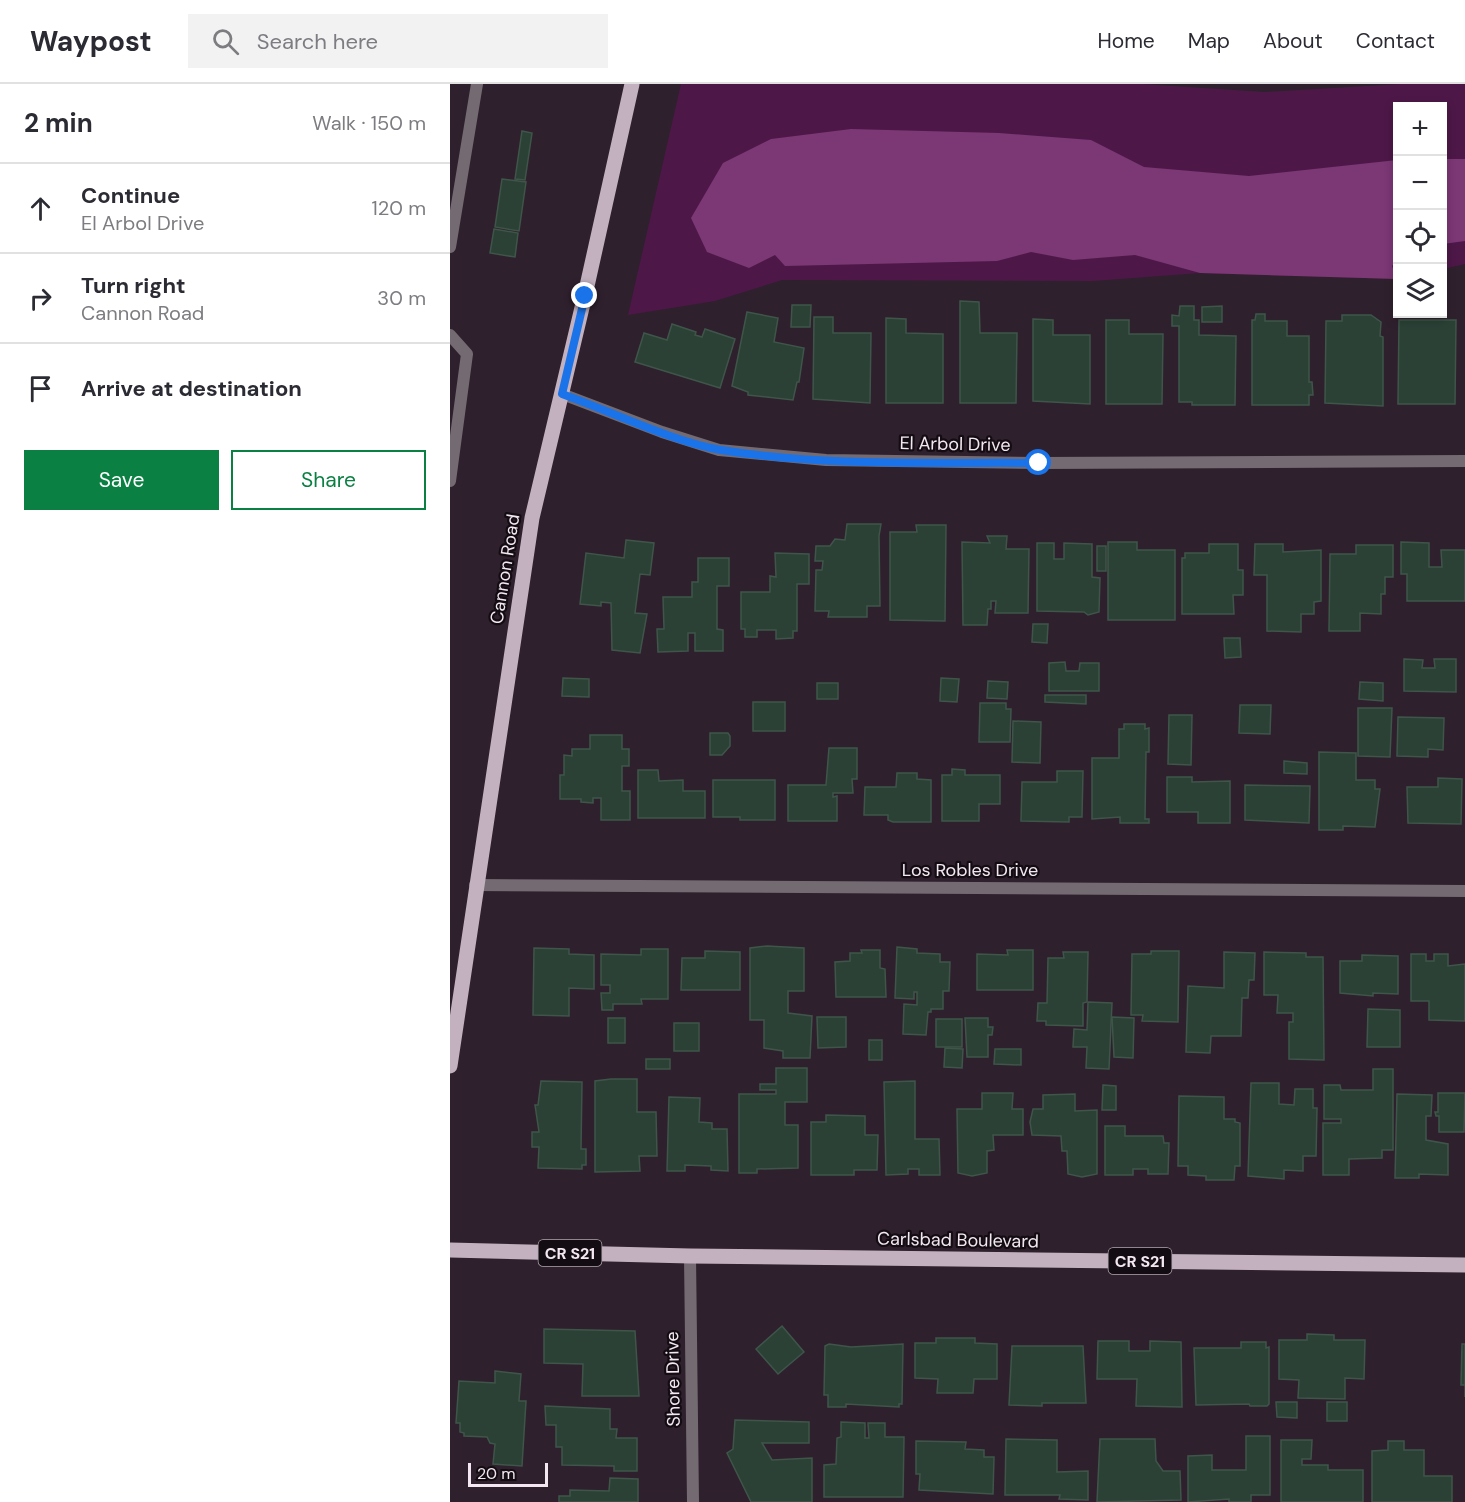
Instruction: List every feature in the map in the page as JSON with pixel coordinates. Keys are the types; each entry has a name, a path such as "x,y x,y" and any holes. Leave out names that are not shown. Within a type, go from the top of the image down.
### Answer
{"main road":[{"name":"Cannon Road","path":"450,1066 475,885 532,518 632,84"},
{"name":"Carlsbad Boulevard","path":"450,1250 690,1256 1465,1265"}],"street":[{"path":"450,247 477,84"},
{"path":"450,335 467,354 452,449 450,481"},
{"name":"El Arbol Drive","path":"562,394 719,450 826,460 1039,463 1465,461"},
{"name":"Los Robles Drive","path":"475,885 1465,891"},
{"name":"Shore Drive","path":"690,1256 693,1502"}],"shaded area":[{"path":"681,84 1142,84 1265,92 1401,84 1465,84 1465,264 1447,268 1447,102 1393,102 1393,279 1200,273 1093,281 782,280 715,301 628,315"},
{"path":"851,129 999,133 1091,140 1144,167 1249,176 1393,160 1393,279 1200,273 1135,255 1073,260 1031,252 997,261 785,266 775,255 749,268 707,252 691,218 723,163 771,139"},
{"path":"1447,159 1465,159 1465,241 1447,243"}],"building":[{"path":"522,131 532,133 525,180 515,179"},
{"path":"502,179 526,182 519,231 495,227"},
{"path":"494,229 518,233 515,257 490,253"},
{"path":"960,301 979,302 980,333 1017,333 1016,403 960,403"},
{"path":"792,305 811,305 810,327 791,327"},
{"path":"1180,306 1194,306 1194,320 1199,320 1199,335 1236,336 1235,405 1192,405 1192,402 1179,402 1179,326 1172,326 1172,315 1179,316"},
{"path":"1222,306 1222,322 1202,322 1202,307"},
{"path":"747,312 778,318 774,342 804,348 799,382 797,382 793,400 748,395 748,392 732,386"},
{"path":"1256,314 1265,314 1265,321 1287,321 1287,336 1309,336 1309,382 1312,382 1313,395 1309,395 1309,405 1252,405 1252,320 1255,320"},
{"path":"1342,315 1371,315 1381,322 1383,406 1325,403 1326,321 1342,321"},
{"path":"814,317 833,317 833,333 871,333 870,403 813,399"},
{"path":"886,318 906,319 906,333 943,334 943,403 886,403"},
{"path":"1033,319 1053,320 1053,335 1090,335 1090,404 1033,401"},
{"path":"1106,320 1129,320 1129,334 1163,334 1162,404 1106,404"},
{"path":"1399,320 1456,320 1455,404 1398,404"},
{"path":"672,324 696,332 695,335 702,337 705,329 735,339 720,388 635,362 644,333 667,340"},
{"path":"847,524 881,524 879,536 880,606 867,606 867,617 828,617 829,611 815,611 816,570 822,570 823,561 815,561 816,546 830,546 835,539 845,540"},
{"path":"916,525 946,525 945,621 890,620 890,532 917,532"},
{"path":"987,536 1007,536 1006,549 1029,549 1028,613 995,613 996,601 991,601 987,625 963,625 962,542 990,543"},
{"path":"626,540 654,543 650,575 640,574 635,613 647,614 640,653 612,650 611,603 601,602 601,606 580,604 586,553 624,558"},
{"path":"1108,542 1137,542 1137,550 1175,550 1175,620 1108,620"},
{"path":"1401,542 1429,543 1429,567 1442,567 1441,550 1465,550 1465,601 1407,601 1407,574 1401,574"},
{"path":"1037,543 1054,543 1054,559 1064,559 1064,543 1092,544 1092,577 1100,578 1099,612 1088,615 1084,612 1037,611"},
{"path":"1209,544 1238,544 1238,570 1243,570 1243,595 1233,595 1234,614 1182,614 1182,558 1185,558 1185,553 1209,553"},
{"path":"1255,544 1283,544 1283,552 1321,550 1321,601 1314,602 1314,614 1301,614 1301,632 1267,631 1267,575 1254,575"},
{"path":"1356,545 1393,545 1393,577 1385,577 1385,594 1381,594 1381,614 1360,613 1360,631 1329,631 1330,554 1356,554"},
{"path":"1097,546 1106,546 1106,571 1097,571"},
{"path":"775,553 809,554 809,584 797,584 797,631 793,631 793,638 776,639 776,630 757,630 757,637 745,637 745,629 741,629 741,592 770,592 770,576 776,577"},
{"path":"698,558 729,558 729,586 717,586 717,629 723,630 723,651 695,651 695,633 688,633 688,651 658,652 657,629 664,629 663,597 692,597 692,582 698,582"},
{"path":"1033,624 1048,624 1047,643 1032,642"},
{"path":"1224,638 1240,638 1241,657 1225,658"},
{"path":"1404,659 1423,660 1422,668 1435,668 1434,659 1456,659 1456,692 1404,691"},
{"path":"1065,662 1066,671 1079,671 1080,663 1099,663 1099,691 1049,691 1049,663"},
{"path":"563,678 589,679 589,697 562,696"},
{"path":"941,678 959,679 957,702 940,701"},
{"path":"988,681 1008,682 1007,699 987,698"},
{"path":"1360,682 1383,683 1383,701 1359,699"},
{"path":"817,683 838,683 838,699 817,699"},
{"path":"1045,695 1086,695 1086,704 1045,702"},
{"path":"753,702 785,702 785,731 753,731"},
{"path":"980,703 1006,703 1006,709 1011,709 1010,742 979,742"},
{"path":"1240,705 1271,705 1270,734 1239,733"},
{"path":"1358,708 1392,708 1390,757 1358,756"},
{"path":"1169,715 1192,715 1191,765 1168,764"},
{"path":"1398,717 1444,718 1443,750 1428,749 1428,757 1397,756"},
{"path":"1013,721 1041,722 1040,763 1012,762"},
{"path":"1124,724 1145,724 1145,729 1149,728 1149,752 1146,752 1145,819 1149,819 1149,823 1120,823 1120,817 1092,819 1092,758 1119,758 1119,729 1124,729"},
{"path":"710,733 728,733 730,736 730,746 722,755 710,755"},
{"path":"590,735 622,735 622,749 629,749 629,766 622,766 622,791 630,791 630,820 601,820 601,798 593,798 593,803 581,802 581,799 560,799 560,775 564,775 564,755 572,756 572,749 590,749"},
{"path":"829,748 857,748 857,779 852,779 853,793 833,793 833,797 837,796 837,821 788,821 788,785 826,785"},
{"path":"1319,752 1356,753 1356,780 1375,780 1375,789 1380,789 1375,827 1343,826 1343,830 1319,830"},
{"path":"1284,761 1307,763 1307,774 1284,773"},
{"path":"952,769 965,770 965,775 1000,775 1000,804 979,804 979,821 942,821 942,775 952,775"},
{"path":"638,770 658,770 659,781 683,780 683,791 705,791 705,818 638,818"},
{"path":"1057,771 1083,771 1082,817 1069,817 1069,822 1021,821 1022,782 1057,782"},
{"path":"897,773 917,773 917,779 931,780 931,822 893,822 888,820 888,815 864,815 865,787 896,787"},
{"path":"1167,777 1192,777 1192,782 1230,781 1230,823 1198,823 1198,812 1167,812"},
{"path":"1438,778 1462,779 1461,824 1408,823 1407,787 1438,787"},
{"path":"713,780 775,780 775,820 713,817"},
{"path":"1245,785 1310,786 1309,823 1245,820"},
{"path":"767,946 804,948 804,991 788,991 788,1013 812,1016 810,1058 783,1058 783,1051 764,1048 764,1020 750,1020 750,948"},
{"path":"897,947 917,949 917,953 940,954 940,962 950,962 949,991 943,991 943,1009 931,1009 931,1012 928,1012 926,1035 903,1034 904,1004 917,1005 917,992 914,992 914,999 895,998"},
{"path":"534,948 569,949 569,954 594,955 594,989 569,988 569,1016 533,1015"},
{"path":"641,949 668,949 668,999 641,999 642,1004 613,1004 613,1010 602,1010 601,993 610,993 610,985 601,985 601,954 641,955"},
{"path":"861,950 880,950 880,968 885,969 886,997 836,997 835,962 850,961 850,953 862,953"},
{"path":"1007,950 1033,950 1033,990 977,990 977,954 1008,955"},
{"path":"705,951 740,952 740,990 681,990 682,958 705,958"},
{"path":"1151,951 1179,951 1178,1022 1142,1021 1143,1015 1131,1015 1132,954 1151,954"},
{"path":"1063,952 1088,952 1087,1002 1083,1003 1083,1026 1046,1025 1046,1021 1037,1021 1038,1003 1047,1003 1048,958 1064,958"},
{"path":"1224,952 1255,953 1254,980 1249,980 1248,998 1242,998 1241,1036 1211,1036 1210,1053 1186,1052 1188,986 1224,988"},
{"path":"1264,952 1306,953 1306,957 1323,957 1324,1060 1289,1059 1289,1022 1293,1022 1293,1013 1277,1013 1278,995 1264,995"},
{"path":"1411,954 1426,954 1426,961 1434,961 1434,954 1448,954 1448,966 1465,964 1465,1021 1429,1020 1429,1001 1411,1001"},
{"path":"1362,955 1398,956 1398,994 1373,993 1373,996 1340,993 1340,961 1362,961"},
{"path":"1088,1002 1112,1003 1109,1069 1086,1068 1087,1047 1073,1047 1074,1029 1087,1030"},
{"path":"1368,1009 1400,1010 1400,1047 1367,1047"},
{"path":"817,1017 846,1017 846,1047 818,1048"},
{"path":"1112,1017 1134,1018 1133,1058 1114,1057"},
{"path":"608,1018 625,1018 625,1043 608,1043"},
{"path":"965,1018 988,1018 988,1027 993,1027 992,1035 988,1035 988,1057 967,1057"},
{"path":"936,1019 962,1019 962,1047 936,1047"},
{"path":"674,1023 699,1023 699,1051 674,1051"},
{"path":"869,1040 882,1040 882,1060 869,1060"},
{"path":"945,1048 963,1049 962,1068 944,1067"},
{"path":"995,1049 1021,1049 1021,1065 994,1064"},
{"path":"646,1059 670,1059 670,1069 646,1069"},
{"path":"776,1068 807,1068 807,1102 785,1102 785,1125 798,1125 798,1168 757,1169 757,1173 739,1173 739,1094 776,1094 776,1090 760,1090 760,1084 776,1084"},
{"path":"1373,1069 1393,1069 1393,1150 1382,1150 1382,1158 1349,1159 1349,1175 1323,1175 1323,1123 1341,1123 1341,1119 1324,1119 1324,1085 1340,1085 1341,1090 1373,1090"},
{"path":"637,1079 637,1112 656,1112 657,1156 639,1156 640,1171 595,1172 595,1081"},
{"path":"541,1081 582,1082 581,1149 586,1149 586,1165 582,1165 582,1169 538,1168 539,1147 532,1147 532,1132 539,1132 535,1105 538,1105"},
{"path":"915,1081 915,1139 939,1139 940,1175 919,1175 919,1169 908,1169 908,1174 886,1175 884,1082"},
{"path":"1251,1083 1279,1083 1279,1104 1294,1105 1295,1089 1313,1089 1313,1108 1317,1108 1316,1156 1303,1156 1303,1171 1284,1170 1284,1179 1248,1176"},
{"path":"1103,1085 1116,1086 1116,1110 1102,1110"},
{"path":"982,1093 1013,1093 1012,1109 1023,1109 1023,1135 993,1135 994,1150 987,1151 987,1173 972,1176 958,1173 957,1109 982,1109"},
{"path":"1438,1093 1465,1093 1464,1132 1439,1132 1439,1116 1436,1116 1435,1112 1438,1112"},
{"path":"1075,1094 1075,1111 1097,1110 1097,1174 1082,1177 1068,1174 1067,1151 1062,1151 1061,1136 1032,1135 1030,1122 1033,1109 1043,1109 1043,1095"},
{"path":"1397,1094 1432,1095 1431,1116 1426,1116 1426,1140 1448,1144 1448,1175 1419,1174 1419,1178 1395,1178"},
{"path":"1179,1096 1224,1097 1224,1119 1235,1119 1235,1122 1240,1123 1240,1166 1235,1166 1234,1180 1206,1180 1206,1176 1188,1175 1188,1166 1178,1166"},
{"path":"669,1097 700,1098 699,1122 712,1123 712,1129 727,1129 728,1171 711,1170 711,1166 685,1165 685,1171 667,1171"},
{"path":"826,1115 865,1116 865,1135 878,1135 877,1170 854,1170 854,1175 811,1175 811,1122 826,1122"},
{"path":"1105,1126 1125,1126 1125,1136 1163,1136 1164,1143 1169,1143 1168,1174 1148,1174 1148,1169 1133,1169 1133,1175 1105,1175"},
{"path":"782,1326 804,1352 778,1374 756,1349"},
{"path":"544,1329 635,1331 639,1396 582,1396 583,1364 544,1363"},
{"path":"1307,1334 1334,1335 1334,1340 1365,1340 1364,1379 1345,1378 1345,1399 1298,1398 1299,1380 1279,1379 1279,1340 1307,1340"},
{"path":"936,1338 975,1338 975,1343 997,1344 997,1379 974,1379 973,1393 937,1393 938,1379 915,1378 915,1343 936,1343"},
{"path":"1098,1341 1129,1341 1129,1351 1150,1351 1150,1341 1181,1342 1182,1407 1136,1406 1137,1379 1097,1379"},
{"path":"1241,1342 1266,1342 1266,1348 1269,1347 1269,1404 1267,1406 1196,1405 1194,1348 1241,1348"},
{"path":"829,1344 851,1347 903,1344 902,1404 899,1404 899,1407 846,1404 846,1407 828,1407 828,1395 824,1395 825,1346"},
{"path":"1462,1344 1465,1344 1465,1385 1461,1385"},
{"path":"1012,1346 1083,1346 1086,1403 1042,1403 1042,1406 1009,1405"},
{"path":"495,1371 521,1374 519,1401 526,1401 522,1466 493,1464 495,1444 490,1443 487,1437 464,1436 464,1433 460,1432 460,1423 456,1423 459,1381 495,1383"},
{"path":"1276,1402 1297,1402 1297,1418 1277,1417"},
{"path":"1327,1402 1347,1402 1347,1421 1327,1421"},
{"path":"545,1406 610,1409 610,1429 617,1429 616,1438 637,1438 637,1471 614,1471 614,1466 562,1465 562,1447 556,1447 556,1425 546,1425"},
{"path":"735,1420 809,1422 809,1443 762,1443 772,1460 812,1458 812,1502 751,1502 727,1453 733,1449"},
{"path":"841,1422 865,1423 865,1438 869,1438 868,1423 885,1423 885,1437 904,1437 903,1497 824,1497 824,1465 836,1464 837,1438 841,1437"},
{"path":"1246,1436 1270,1436 1270,1495 1251,1495 1251,1502 1229,1502 1229,1499 1188,1502 1188,1456 1212,1455 1212,1470 1246,1470"},
{"path":"1006,1439 1057,1440 1057,1472 1088,1471 1088,1500 1059,1499 1060,1495 1005,1495"},
{"path":"1100,1439 1155,1439 1156,1461 1163,1471 1180,1471 1181,1500 1097,1502"},
{"path":"1281,1440 1312,1440 1311,1459 1302,1459 1302,1465 1328,1465 1328,1470 1363,1470 1363,1502 1281,1502"},
{"path":"916,1441 966,1442 965,1449 984,1450 984,1457 994,1457 993,1494 919,1490 920,1474 916,1474"},
{"path":"1388,1441 1404,1441 1404,1450 1424,1450 1424,1476 1452,1476 1452,1502 1372,1502 1372,1451 1388,1450"},
{"path":"610,1478 638,1479 638,1502 559,1502 559,1496 570,1496 570,1490 609,1491"}],"route":[{"path":"585,296 562,394 662,432 719,450 826,460 1039,463"}]}
